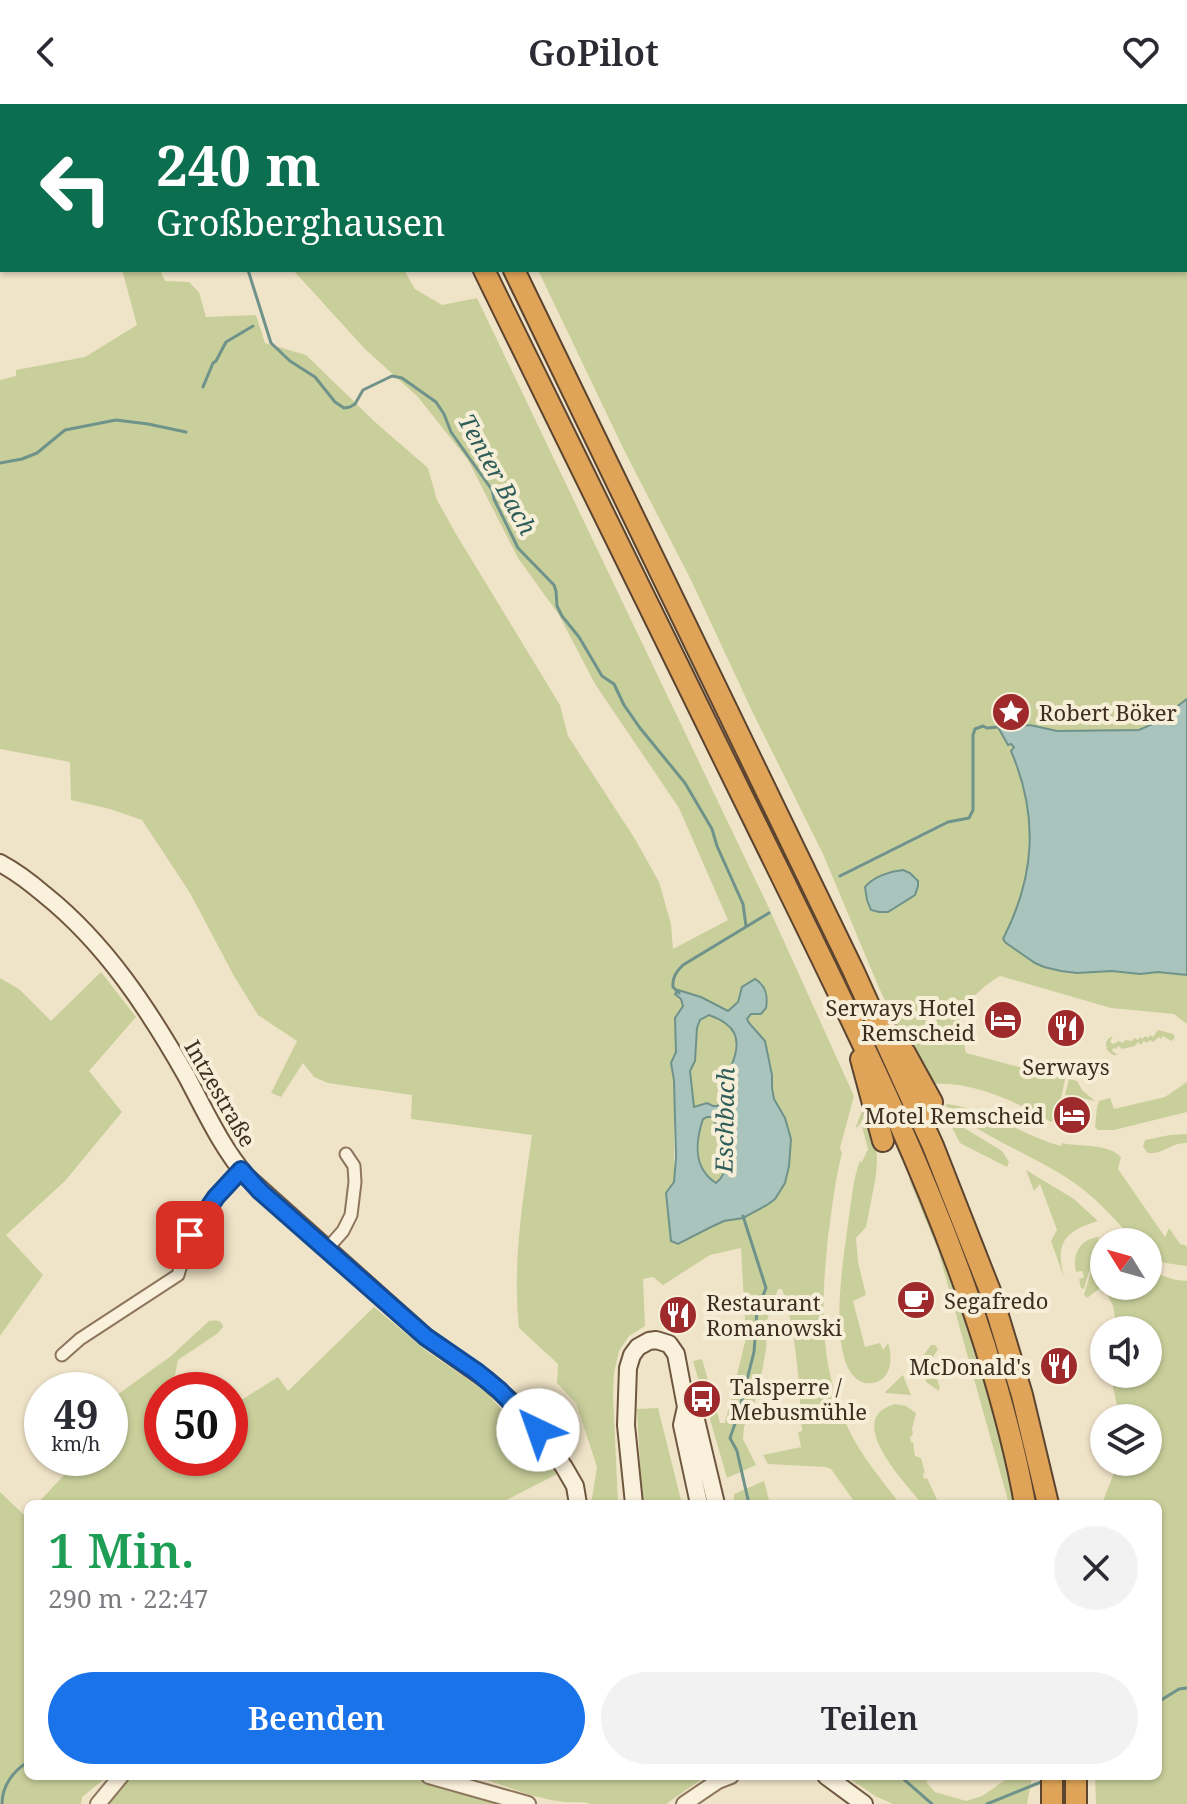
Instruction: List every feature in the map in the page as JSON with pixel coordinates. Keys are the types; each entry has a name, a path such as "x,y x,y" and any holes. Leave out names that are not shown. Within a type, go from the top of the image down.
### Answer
{"highway":[{"path":"485,272 695,696 855,1027 913,1155 971,1302 1013,1444 1024,1500"},
{"path":"515,272 853,970 933,1146 992,1296 1029,1423 1047,1500"},
{"path":"873,1015 905,1053 932,1102"},
{"path":"855,1027 883,1141"},
{"path":"1052,1780 1052,1804"},
{"path":"1076,1780 1076,1804"}],"main road":[{"name":"Intzestraße","path":"0,863 24,877 59,906 107,956 157,1026 228,1151 260,1191 426,1337 477,1372 514,1404 558,1457 575,1486 577,1500"},
{"path":"634,1500 626,1425 628,1368 635,1351 652,1340 669,1344 676,1354 686,1407 682,1425 698,1500"},
{"path":"686,1407 696,1420 715,1500"},
{"path":"831,1780 864,1804"}],"street":[{"path":"327,1249 343,1231 351,1215 354,1166 346,1154"},
{"path":"62,1355 80,1339 178,1275 190,1235 216,1197 241,1170"},
{"path":"98,1804 118,1780"},
{"path":"443,1780 528,1804"},
{"path":"684,1804 721,1780"}],"green space":[{"path":"123,272 161,272 165,281 189,282 199,292 206,317 256,315 265,343 306,355 428,468 437,500 560,705 568,736 659,882 671,924 673,949 728,920 679,808 595,684 559,615 518,558 468,460 418,397 365,349 295,272 405,272 415,289 442,305 477,298 768,906 854,1096 840,1148 842,1153 828,1237 824,1334 832,1381 848,1428 865,1458 897,1500 853,1500 831,1469 768,1464 763,1455 801,1447 796,1359 782,1289 778,1289 767,1320 766,1349 758,1394 744,1427 743,1439 756,1465 727,1478 693,1361 702,1359 720,1423 725,1423 746,1338 741,1248 710,1255 663,1285 653,1277 643,1279 645,1326 629,1336 619,1351 614,1373 618,1500 592,1500 597,1467 576,1403 557,1383 558,1364 519,1328 518,1255 532,1135 411,1119 412,1095 328,1083 314,1077 303,1063 281,1097 271,1093 297,1041 258,1015 190,893 142,820 71,800 70,762 0,749 0,380 16,376 16,370 85,357 137,325","holes":["750,981 761,982 767,996 757,1013 747,1019 765,1041 774,1099 785,1118 791,1139 789,1166 733,1220 724,1221 686,1239 666,1193 674,1182 672,1066 676,1045 675,1023 682,1007 681,999 700,997 728,1011"]},
{"path":"539,272 1187,272 1187,699 1155,723 1139,730 1057,731 1030,725 1000,729 1014,747 1011,751 1026,800 1030,846 1021,892 1003,940 1035,963 1060,971 1187,975 1187,1024 1174,1014 1111,1008 1000,976 976,995 959,1020 966,1053 1065,1079 1057,1118 1051,1122 979,1089 933,1084 901,1034 823,854 691,580 624,450"},
{"path":"101,972 136,1017 89,1071 122,1112 65,1181 6,1235 43,1275 0,1336 0,978 19,989 51,1021"},
{"path":"708,1015 730,1027 737,1046 723,1081 718,1106 707,1103 694,1107 690,1071 695,1061 697,1029 700,1020"},
{"path":"1158,1030 1173,1034 1175,1038 1171,1041 1163,1036 1153,1042 1144,1041 1141,1045 1138,1042 1135,1046 1122,1049 1118,1046 1112,1051 1118,1055 1107,1050 1106,1043 1113,1036 1110,1042 1123,1043 1134,1038 1153,1037"},
{"path":"1069,1079 1077,1081 1095,1101 1065,1095"},
{"path":"1187,1082 1187,1112 1114,1130 1098,1130 1095,1127 1099,1101 1110,1098 1114,1109 1165,1097"},
{"path":"865,1103 876,1139 877,1161 866,1227 856,1238 866,1295 853,1301 865,1347 880,1343 883,1350 888,1343 890,1355 887,1373 873,1383 858,1380 848,1367 839,1324 842,1268 853,1188 860,1161 868,1149 861,1123 855,1129"},
{"path":"945,1105 976,1111 1061,1146 1062,1143 1093,1146 1115,1153 1121,1157 1118,1169 1159,1228 1122,1228 1077,1185 973,1126"},
{"path":"707,1117 712,1117 716,1124 726,1151 725,1168 716,1183 703,1170 698,1154 700,1128"},
{"path":"951,1120 1002,1151 1009,1162 1007,1167 960,1143 949,1122"},
{"path":"1187,1134 1187,1143 1158,1152 1148,1153 1143,1147 1145,1140"},
{"path":"1026,1170 1074,1199 1098,1221 1077,1229 1065,1241 1061,1257 1065,1280 1051,1241 1057,1230 1040,1184 1034,1191"},
{"path":"908,1177 925,1212 973,1343 992,1407 1013,1500 1008,1500 938,1250"},
{"path":"1169,1228 1180,1244 1187,1246 1187,1266 1162,1262 1162,1233 1165,1237"},
{"path":"1090,1239 1090,1268 1084,1289 1079,1279 1084,1277 1082,1271 1076,1272 1075,1265 1079,1248"},
{"path":"1090,1275 1090,1296 1087,1298 1084,1295"},
{"path":"1162,1276 1187,1281 1187,1804 1096,1804 1095,1780 1162,1780 1162,1500 1104,1500 1113,1476 1162,1476 1162,1404 1117,1404 1113,1388 1162,1388 1162,1316 1115,1316 1110,1300 1162,1300"},
{"path":"374,1307 428,1352 486,1392 557,1474 507,1500 41,1500 63,1476 128,1476 128,1387 144,1375 144,1476 248,1476 248,1396 278,1377 288,1391"},
{"path":"209,1321 220,1322 223,1327 218,1333 178,1360 176,1372 149,1372"},
{"path":"931,1345 938,1349 932,1359 939,1391 926,1382 921,1364"},
{"path":"903,1375 911,1395 885,1393 886,1391"},
{"path":"895,1404 906,1406 916,1413 910,1438 915,1456 921,1458 924,1479 927,1478 937,1500 919,1500 892,1467 876,1436 874,1423 880,1412"},
{"path":"658,1408 681,1500 642,1500 637,1409"},
{"path":"764,1481 769,1500 734,1500 734,1494"},
{"path":"0,1492 24,1515 24,1780 103,1780 82,1797 81,1804 0,1804"},
{"path":"127,1780 425,1780 510,1804 106,1804"},
{"path":"487,1780 700,1780 666,1804 565,1802 520,1792"},
{"path":"852,1780 928,1780 926,1782 935,1792 966,1801 982,1796 1005,1780 1031,1780 1027,1804 893,1804"}],"water":[{"path":"1187,699 1187,975 1112,971 1077,973 1035,963 1003,939 1022,893 1030,846 1026,799 1011,751 1014,747 1008,745 999,729 1030,725 1057,731 1139,730 1155,723"},
{"path":"903,870 918,881 915,895 888,912 871,910 865,887 882,875"},
{"path":"755,979 764,988 766,996 766,1008 761,1014 751,1014 747,1019 765,1041 774,1099 785,1118 791,1139 785,1183 767,1205 743,1218 724,1221 678,1244 671,1241 666,1193 674,1182 676,1157 671,1063 676,1052 675,1018 683,1006 675,994 678,990 701,997 728,1011 738,1002 742,987","holes":["709,1015 730,1027 737,1046 723,1081 718,1106 707,1103 694,1107 690,1071 695,1061 697,1028 700,1020","707,1117 712,1117 716,1124 726,1151 725,1168 716,1183 703,1170 698,1154 700,1128"]}],"waterway":[{"name":"Tenter Bach","path":"249,272 271,343 290,361 315,377 335,402 344,408 350,407 363,390 392,376 402,378 436,402 451,432 492,490 518,548 554,585 562,616 579,637 602,676 614,684 640,728 685,783 712,829 743,904 746,926"},
{"path":"203,387 226,342 253,326"},
{"path":"0,463 37,453 65,430 116,420 186,432"},
{"name":"Eschbach","path":"840,876 948,822 969,818 973,810 975,729 983,726 1022,726"},
{"name":"Eschbach","path":"679,993 673,987 673,981 683,965 769,913"},
{"name":"Eschbach","path":"743,1216 766,1288 757,1310 754,1352 730,1438 737,1451 748,1500"},
{"path":"1162,1700 1179,1689 1187,1688"},
{"name":"Eschbach","path":"2,1804 9,1780 24,1765"},
{"path":"905,1780 932,1804"},
{"path":"987,1804 1046,1780"}],"place":[{"name":"Robert Böker","path":"1011,712"},
{"name":"Serways Hotel Remscheid","path":"1003,1020"},
{"name":"Serways","path":"1066,1028"},
{"name":"Motel Remscheid","path":"1072,1115"},
{"name":"Segafredo","path":"916,1300"},
{"name":"Restaurant Romanowski","path":"678,1315"},
{"name":"McDonald's","path":"1059,1366"},
{"name":"Talsperre / Mebusmühle","path":"702,1399"}],"route":[{"path":"190,1235 216,1197 241,1170 260,1191 404,1318 506,1396 538,1430"}]}
